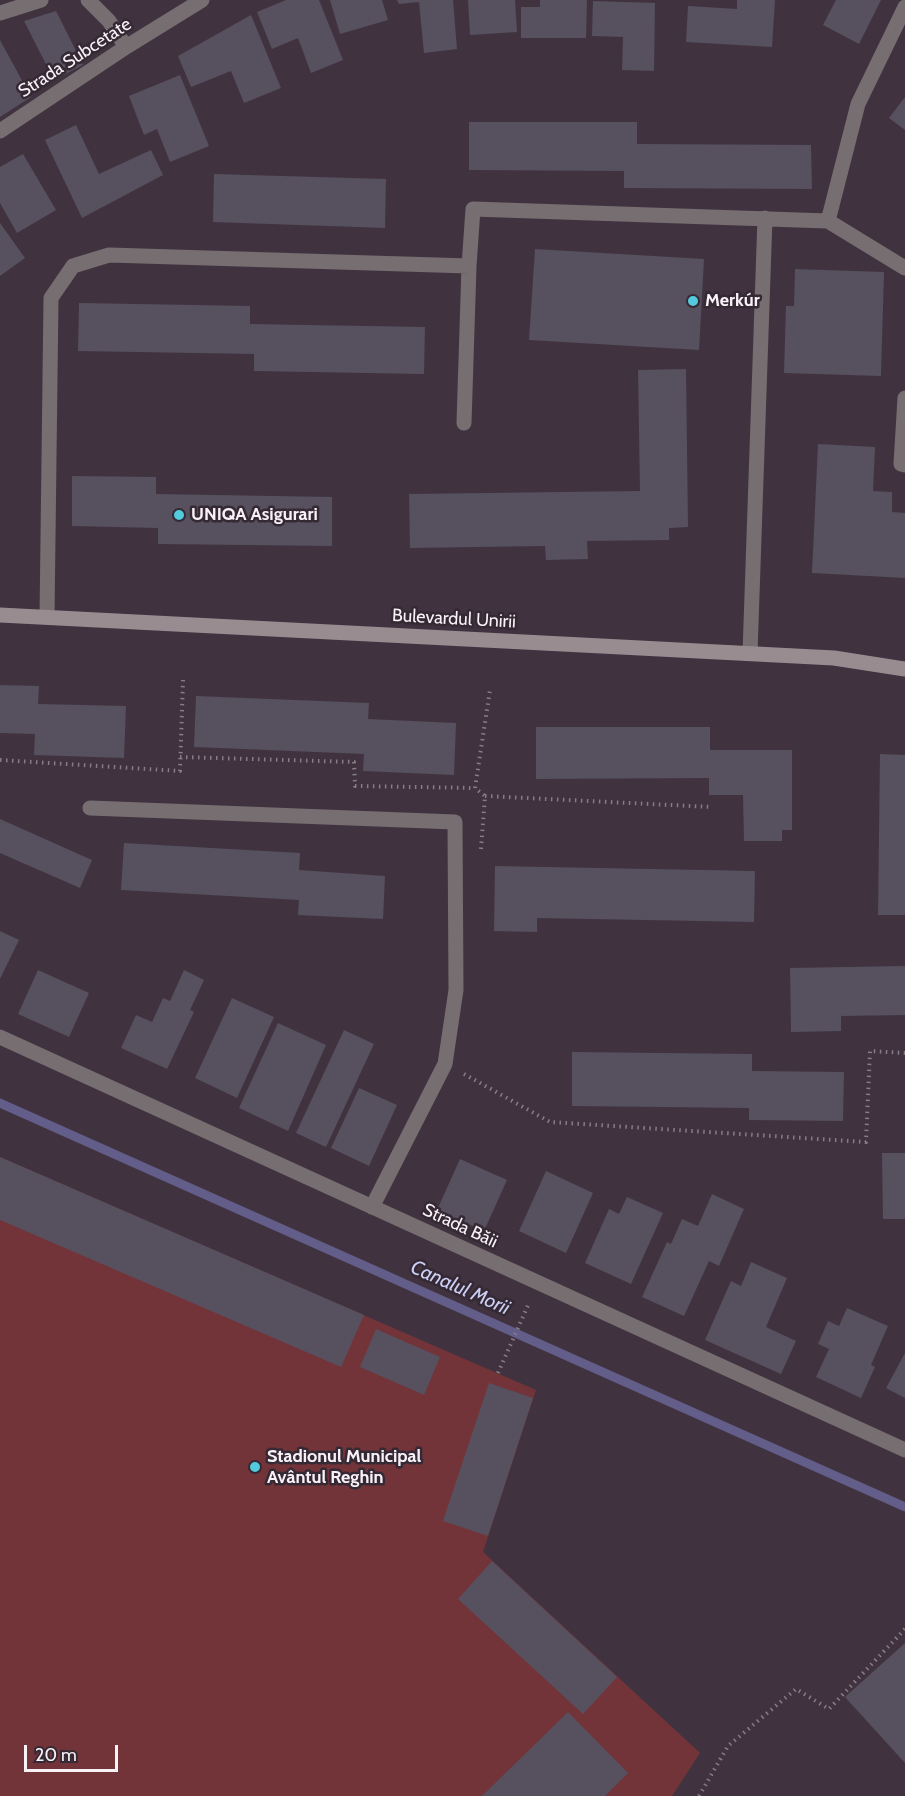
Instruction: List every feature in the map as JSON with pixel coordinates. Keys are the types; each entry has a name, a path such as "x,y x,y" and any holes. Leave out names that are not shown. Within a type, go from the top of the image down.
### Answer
{"main road":[{"name":"Bulevardul Unirii","path":"0,615 834,658 905,669"}],"street":[{"path":"0,13 41,0"},
{"path":"88,0 109,21 126,47"},
{"name":"Strada Subcetate","path":"0,131 126,47 202,0"},
{"path":"828,221 858,104 905,7"},
{"path":"464,423 473,209 828,221 905,268"},
{"path":"750,654 765,218"},
{"path":"47,617 51,298 73,266 109,255 469,266"},
{"path":"905,398 901,464 905,465"},
{"path":"90,808 455,822 456,990 445,1064 372,1207"},
{"name":"Strada Băii","path":"0,1037 905,1450"}],"path":[{"path":"0,760 180,771 183,680"},
{"path":"180,757 354,762 355,786 475,788"},
{"path":"485,796 712,807"},
{"path":"445,1064 550,1122 866,1142 870,1051 905,1053"},
{"path":"498,1373 537,1283"},
{"path":"699,1796 728,1746 796,1689 829,1709 905,1629"}],"shaded area":[{"name":"Stadionul Municipal Avântul Reghin","path":"0,1157 536,1390 483,1552 700,1753 672,1796 0,1796"}],"building":[{"path":"286,0 319,0 343,60 311,73 298,38 272,49 257,12"},
{"path":"330,0 382,0 388,20 340,34"},
{"path":"397,0 453,0 457,49 424,53 419,2 399,4"},
{"path":"468,0 515,0 517,32 470,35"},
{"path":"540,0 587,0 586,38 521,38 521,7 540,7"},
{"path":"737,0 775,0 772,47 686,42 688,6 737,9"},
{"path":"836,0 881,0 859,44 823,25"},
{"path":"593,1 655,3 654,71 622,70 623,37 592,36"},
{"path":"56,11 83,65 54,80 24,21"},
{"path":"251,15 281,88 244,103 231,71 191,87 178,56"},
{"path":"0,40 31,97 0,117"},
{"path":"180,75 209,146 170,162 157,129 144,135 129,96"},
{"path":"905,97 905,130 889,118"},
{"path":"469,122 637,122 637,144 811,145 812,189 624,188 624,171 469,170"},
{"path":"76,125 99,174 151,150 163,175 82,218 45,140"},
{"path":"23,154 56,210 17,233 0,203 0,167"},
{"path":"214,174 386,179 385,228 213,222"},
{"path":"0,223 25,258 0,276"},
{"path":"535,249 704,259 699,350 529,340"},
{"path":"795,269 884,272 881,376 784,373 786,306 794,306"},
{"path":"79,303 250,306 250,324 425,327 424,374 254,371 254,354 78,351"},
{"path":"686,369 688,527 669,528 669,540 587,541 588,559 546,560 545,546 410,548 409,494 640,491 638,370"},
{"path":"818,444 875,447 873,491 892,492 892,512 905,513 905,578 812,573"},
{"path":"72,476 156,477 156,494 332,497 332,546 158,544 158,528 72,526"},
{"path":"0,685 39,686 38,704 126,706 124,758 34,755 35,734 0,733"},
{"path":"196,696 369,703 368,719 456,723 454,775 363,771 364,754 194,747"},
{"path":"536,727 710,727 710,750 792,750 792,830 782,830 782,841 744,841 743,795 709,795 709,778 536,779"},
{"path":"880,754 905,755 905,915 878,915"},
{"path":"0,819 92,860 80,888 0,853"},
{"path":"124,843 300,853 299,870 385,876 383,919 298,915 299,900 121,890"},
{"path":"495,866 755,871 754,922 537,918 537,932 494,931"},
{"path":"0,931 19,940 0,979"},
{"path":"905,966 905,1015 841,1016 841,1031 791,1032 790,968"},
{"path":"38,970 89,993 69,1037 18,1014"},
{"path":"184,970 204,980 190,1010 194,1012 167,1069 121,1048 136,1015 152,1022 163,998 170,1001"},
{"path":"232,998 274,1017 237,1098 195,1078"},
{"path":"278,1023 326,1045 288,1131 239,1108"},
{"path":"344,1030 374,1044 326,1147 296,1133"},
{"path":"572,1052 752,1054 752,1071 844,1072 843,1121 749,1120 749,1108 572,1106"},
{"path":"359,1088 397,1105 369,1166 331,1148"},
{"path":"882,1153 905,1153 905,1219 883,1219"},
{"path":"0,1157 364,1315 341,1367 0,1220"},
{"path":"460,1159 507,1180 484,1231 437,1210"},
{"path":"546,1171 593,1193 566,1253 519,1231"},
{"path":"712,1194 744,1209 719,1266 709,1261 684,1316 642,1297 667,1242 671,1244 682,1219 698,1226"},
{"path":"627,1197 663,1213 631,1284 585,1263 609,1209 619,1214"},
{"path":"751,1262 787,1278 766,1327 796,1341 781,1374 705,1340 731,1281 741,1286"},
{"path":"847,1308 888,1326 871,1365 875,1367 861,1398 816,1377 829,1349 818,1344 828,1321 839,1326"},
{"path":"376,1329 440,1357 424,1395 360,1367"},
{"path":"905,1353 905,1398 886,1388"},
{"path":"489,1383 533,1398 488,1536 443,1521"},
{"path":"492,1561 617,1677 583,1714 458,1599"},
{"path":"905,1643 905,1763 845,1697"},
{"path":"568,1712 628,1773 605,1796 482,1796"}],"waterway":[{"name":"Canalul Morii","path":"0,1103 905,1507"}],"place":[{"name":"Merkúr","path":"693,301"},
{"name":"UNIQA Asigurari","path":"179,515"},
{"name":"Stadionul Municipal Avântul Reghin","path":"255,1467"}]}
